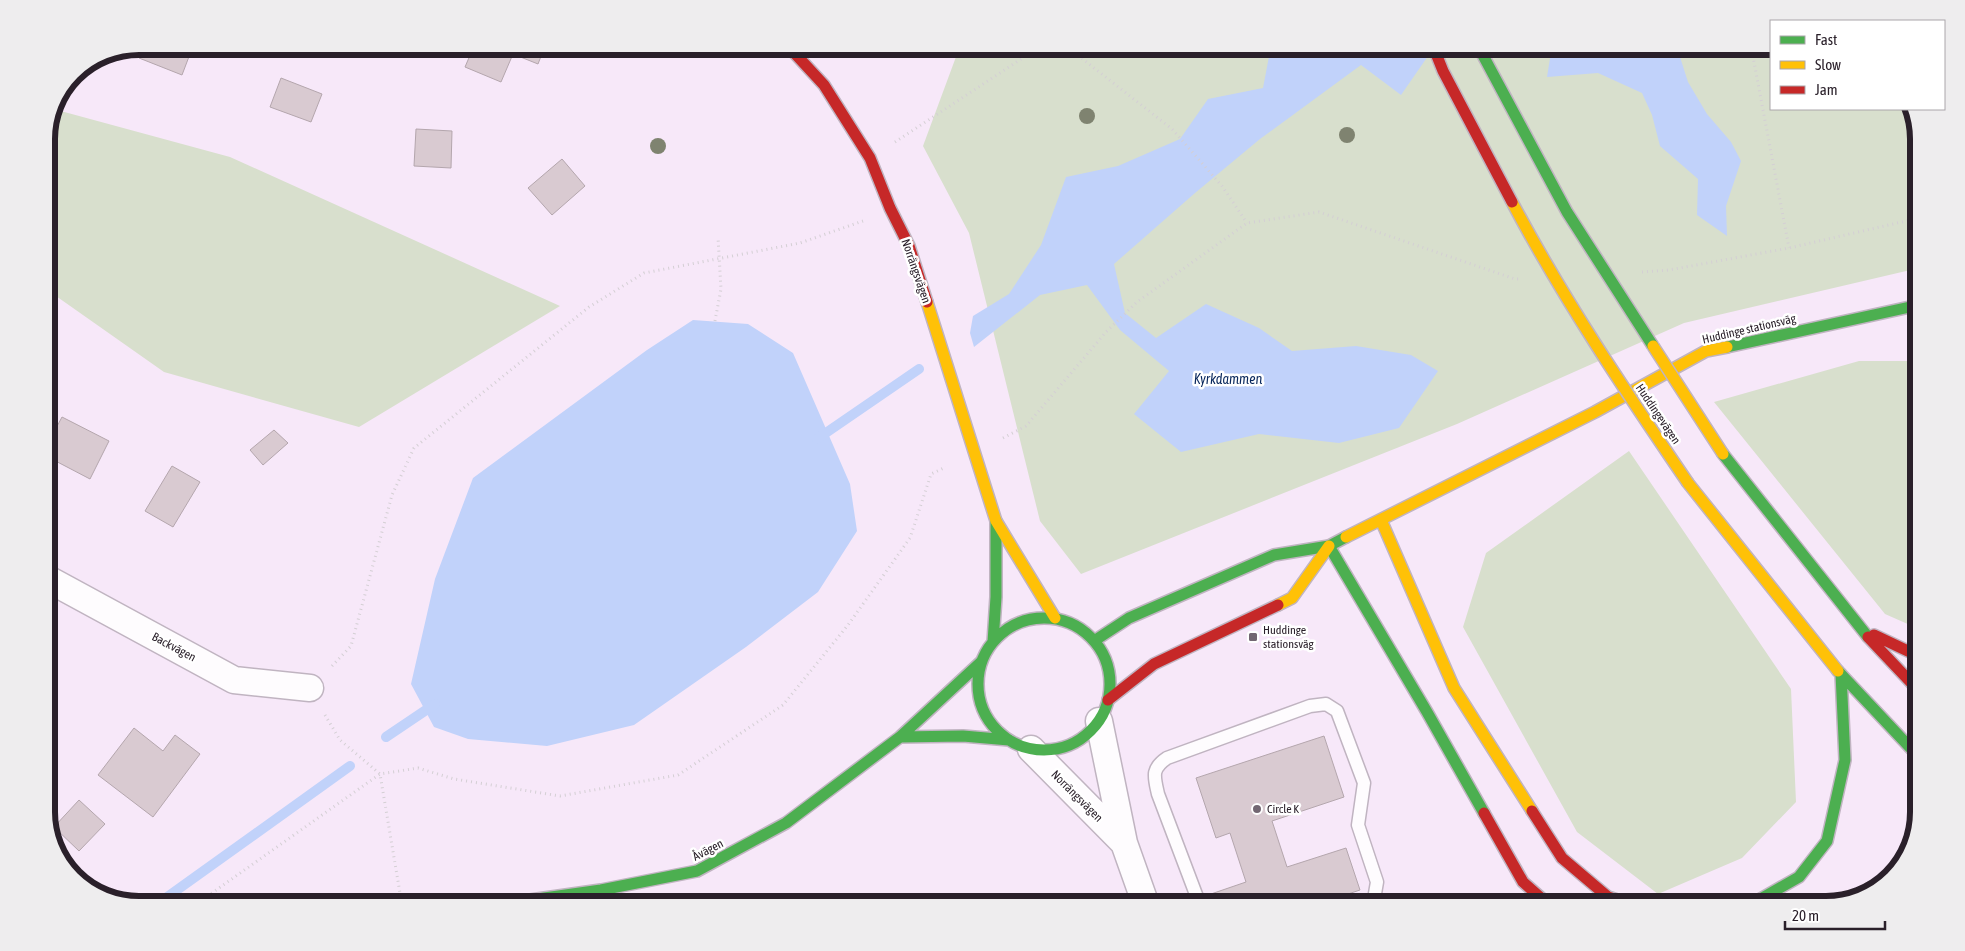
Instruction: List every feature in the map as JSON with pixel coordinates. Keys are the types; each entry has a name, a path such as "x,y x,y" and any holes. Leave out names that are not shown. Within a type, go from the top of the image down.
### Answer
{"street":[{"name":"Norrängsvägen","path":"796,55 824,85 870,158 890,208 909,246 996,521 1055,618"},
{"name":"Huddingevägen","path":"1437,55 1530,236 1620,383 1688,483 1841,674 1910,747"},
{"path":"1483,55 1567,212 1723,454 1863,631 1910,681"},
{"name":"Huddinge stationsväg","path":"1094,641 1129,618 1274,555 1329,546 1595,412 1706,351 1910,307"},
{"path":"1381,520 1454,688 1562,858 1608,896"},
{"name":"Norrängsvägen","path":"993,642 996,598 996,521"},
{"path":"1329,546 1427,712 1523,882 1539,896"},
{"name":"Huddinge stationsväg","path":"1103,710 1154,664 1292,598 1329,546"},
{"name":"Backvägen","path":"55,583 234,680 310,688"},
{"path":"900,737 963,736 1020,745 1062,748 1083,737 1103,710 1110,677 1106,661 1094,641 1077,626 1055,618 1032,618 1010,626 993,642 982,662 978,684 981,705 992,725 1020,745"},
{"path":"1863,631 1910,652"},
{"name":"Åvägen","path":"558,896 600,890 697,871 786,823 900,737 982,662"},
{"path":"1766,896 1799,877 1827,841 1845,760 1841,674"},
{"name":"Norrängsvägen","path":"1103,710 1124,843 1143,896"},
{"name":"Norrängsvägen","path":"1020,745 1124,843"}],"lane":[{"path":"1197,896 1158,794 1154,777 1157,765 1167,758 1310,706 1326,704 1337,711 1364,783 1358,825 1377,882 1375,896"}],"path":[{"path":"870,158 1027,55"},
{"path":"1077,55 1172,129 1222,186 1247,223"},
{"path":"1753,55 1789,248"},
{"path":"400,896 380,774 340,740 310,688 351,646 392,495 414,448 589,307 644,273 800,243 863,222 890,208"},
{"path":"715,321 721,289 718,237"},
{"path":"208,896 380,774 418,768 454,779 560,796 678,775 783,705 848,625 910,538 931,474 1026,426 1106,332 1137,302"}],"green space":[{"path":"957,55 1770,55 1770,110 1905,110 1910,134 1910,270 1684,323 1457,424 1081,574 1040,521 969,233 923,146"},
{"path":"60,111 230,157 560,306 359,427 164,372 55,295 55,134"},
{"path":"1859,361 1910,361 1910,625 1885,614 1714,402"},
{"path":"1629,451 1791,689 1796,802 1742,858 1658,894 1577,832 1463,627 1486,553"}],"water":[{"name":"Kyrkdammen","path":"1269,55 1429,55 1401,95 1361,65 1260,139 1195,193 1114,264 1125,313 1156,338 1206,304 1259,328 1292,351 1356,346 1411,355 1438,371 1399,428 1339,443 1259,434 1181,452 1134,414 1169,371 1120,330 1087,285 1040,295 974,347 970,333 973,316 1009,294 1041,245 1066,177 1118,166 1180,139 1208,99 1263,88"},
{"path":"1551,55 1682,55 1680,57 1688,82 1707,114 1731,142 1741,161 1726,206 1727,236 1697,215 1698,179 1660,146 1652,115 1642,93 1598,73 1547,77"},
{"path":"693,320 748,324 793,353 850,484 857,531 818,592 746,647 634,725 547,746 468,739 434,727 411,684 435,579 473,478 647,350"}],"building":[{"path":"140,55 190,55 182,75 139,58"},
{"path":"470,55 513,55 501,82 465,67"},
{"path":"516,55 542,55 538,64"},
{"path":"281,78 322,94 311,122 270,107"},
{"path":"416,129 452,131 451,168 414,166"},
{"path":"562,159 585,186 552,215 528,188"},
{"path":"62,417 109,441 90,479 55,461 55,430"},
{"path":"274,430 288,443 263,465 250,450"},
{"path":"172,466 200,482 173,527 145,511"},
{"path":"134,728 163,751 175,735 200,754 153,817 98,775"},
{"name":"Circle K","path":"1324,736 1344,797 1272,821 1287,867 1346,848 1360,890 1342,896 1208,896 1246,882 1230,833 1216,838 1196,778"},
{"path":"79,800 105,824 79,851 57,830 56,824"}],"waterway":[{"path":"817,439 919,369"},
{"path":"386,737 435,704"},
{"path":"169,896 350,766"}],"traffic: fast":[{"path":"1483,55 1567,212 1653,346"},
{"path":"1727,347 1910,307"},
{"path":"1723,454 1868,637"},
{"path":"993,642 996,597 996,521"},
{"path":"1094,641 1129,618 1274,555 1329,546 1346,537"},
{"path":"1329,546 1484,813"},
{"path":"1044,618 1069,623 1080,629 1090,638 1099,648 1105,659 1110,684 1105,709 1099,720 1090,730 1080,739 1069,745 1044,750 1019,745 1008,739 998,730 989,720 983,709 978,684 983,659 989,648 998,638 1008,629 1019,623 1044,618"},
{"path":"559,896 601,890 697,871 786,823 900,737 981,662"},
{"path":"1838,671 1910,747"},
{"path":"1766,896 1799,877 1827,841 1845,760 1841,674"},
{"path":"900,737 963,736 1009,740"}],"traffic: slow":[{"path":"1512,202 1574,310 1688,483"},
{"path":"927,302 996,521 1055,618"},
{"path":"1653,346 1723,454"},
{"path":"1346,537 1595,412 1706,351 1727,347"},
{"path":"1688,483 1838,671"},
{"path":"1381,520 1454,688 1532,811"},
{"path":"1278,605 1292,598 1329,546"}],"traffic: jam":[{"path":"796,55 824,85 870,158 890,208 909,246 927,302"},
{"path":"1437,55 1443,71 1512,202"},
{"path":"1108,700 1154,664 1278,605"},
{"path":"1874,635 1910,652"},
{"path":"1868,637 1910,681"},
{"path":"1532,811 1562,858 1607,896"},
{"path":"1484,813 1523,882 1539,896"}],"place":[{"name":"Huddinge stationsväg","path":"1253,637"},
{"name":"Circle K","path":"1257,809"}]}
